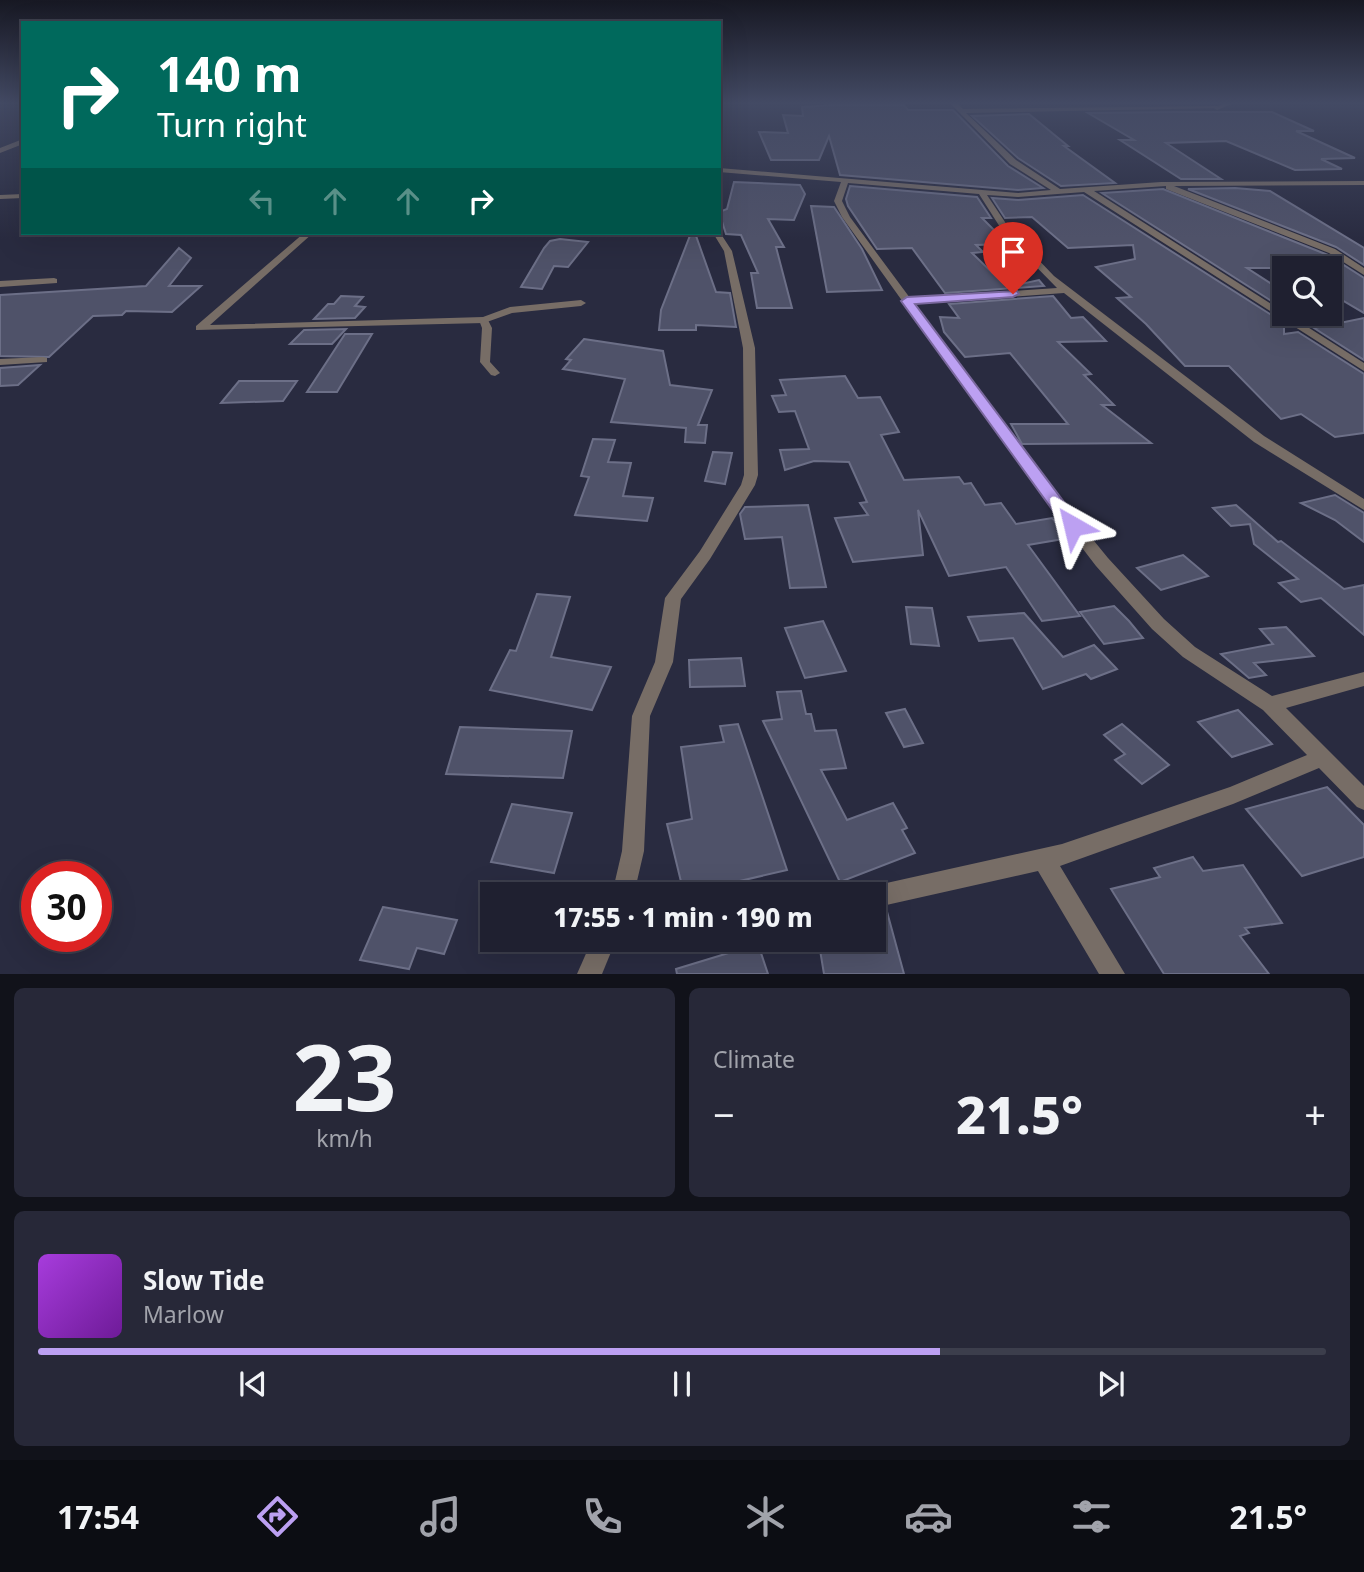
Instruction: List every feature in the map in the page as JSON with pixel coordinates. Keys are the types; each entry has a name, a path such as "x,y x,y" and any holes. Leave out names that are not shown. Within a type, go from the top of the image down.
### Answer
{"street":[{"path":"999,148 1013,162 1060,192"},
{"path":"721,171 1018,195 1161,184 1364,183"},
{"path":"845,181 838,201 841,209 1073,526 1158,624 1189,652 1270,704 1364,800"},
{"path":"1161,184 1332,251 1364,272"},
{"path":"1086,190 1364,368"},
{"path":"981,191 1008,233 1033,262 1067,290 1259,439 1364,505"},
{"path":"0,197 21,197"},
{"path":"307,235 200,328 484,320 510,310 581,303"},
{"path":"626,882 633,851 641,716 664,662 673,598 705,555 748,485 751,475 749,348 728,251 718,235"},
{"path":"0,284 54,281"},
{"path":"907,301 1067,290"},
{"path":"0,362 43,360"},
{"path":"1270,704 1364,679"},
{"path":"886,894 1044,860 1170,818 1294,772 1322,758"},
{"path":"1044,860 1113,974"},
{"path":"589,974 599,952"}],"lane":[{"path":"484,320 487,328 485,362 495,373"}],"building":[{"path":"766,148 824,148 819,160 771,160"},
{"path":"833,148 991,148 1008,166 1043,188 1018,190 840,175"},
{"path":"1008,148 1067,148 1115,183 1061,186"},
{"path":"1133,148 1174,148 1221,179 1181,179"},
{"path":"1244,148 1334,148 1355,158 1321,159 1342,169 1295,170"},
{"path":"734,182 800,185 805,194 794,220 768,219 784,247 776,247 792,308 757,308 751,273 758,273 741,235 726,234 721,211 727,209"},
{"path":"850,186 977,197 991,218 982,218 1008,244 976,245 983,252 972,253 1007,287 1039,280 1044,286 945,293 912,248 877,249 848,206 846,199"},
{"path":"1235,188 1270,191 1364,248 1364,265 1336,247 1188,189"},
{"path":"1163,189 1330,256 1272,256 1272,268 1247,268 1272,284 1272,301 1102,193"},
{"path":"1083,195 1272,315 1272,326 1284,326 1284,334 1298,332 1364,374 1364,433 1335,437 1301,414 1281,419 1229,366 1185,366 1146,324 1117,298 1131,297 1096,267 1135,259 1133,245 1068,248 1032,217 1005,218 992,198 1018,200"},
{"path":"811,206 834,207 862,249 882,290 827,292"},
{"path":"690,235 696,235 716,292 730,293 736,327 696,325 696,330 659,330 661,310"},
{"path":"560,239 588,242 568,267 554,266 542,289 521,287 544,248 550,241"},
{"path":"179,248 191,258 169,286 201,286 172,312 126,311 122,315 93,316 49,357 0,356 0,295 146,286"},
{"path":"1342,264 1364,278 1364,313 1342,300"},
{"path":"341,296 363,297 355,306 365,307 355,318 314,319 328,304 334,304"},
{"path":"1053,296 1071,318 1083,317 1106,341 1058,342 1091,374 1084,375 1114,405 1102,405 1151,443 1022,444 1011,424 1068,424 1010,353 965,357 944,332 940,317 959,318 949,304"},
{"path":"1364,318 1364,360 1314,328 1342,326 1342,323"},
{"path":"346,329 332,344 290,344 304,330"},
{"path":"345,334 372,334 337,392 307,392"},
{"path":"584,339 663,351 670,385 712,390 698,425 707,425 705,443 685,442 686,428 611,422 625,379 563,369 571,360 566,359"},
{"path":"40,365 18,385 0,386 0,368"},
{"path":"845,376 858,398 880,397 899,432 881,435 904,480 959,477 964,484 971,483 985,505 1001,503 1016,524 1052,518 1069,538 1028,545 1080,616 1042,621 1006,567 949,576 918,510 923,555 853,562 835,518 868,515 860,503 867,502 849,462 814,461 785,470 780,450 809,449 795,411 779,412 772,396 786,395 780,380"},
{"path":"239,381 297,381 283,401 221,403"},
{"path":"593,439 615,440 608,462 631,463 623,496 653,498 647,521 575,515 589,477 581,476"},
{"path":"713,452 732,453 725,484 705,481"},
{"path":"1335,495 1364,513 1364,542 1335,520 1301,503"},
{"path":"808,505 826,587 790,588 782,537 745,539 740,514 745,507"},
{"path":"1236,505 1278,542 1281,541 1344,589 1364,585 1364,635 1321,598 1301,602 1279,583 1298,579 1254,544 1250,524 1231,526 1213,508"},
{"path":"1183,555 1208,576 1161,590 1137,568"},
{"path":"537,594 570,597 551,657 611,667 592,710 490,690 510,650 516,651"},
{"path":"1114,606 1143,638 1104,644 1080,612"},
{"path":"906,607 932,608 939,646 911,644"},
{"path":"1024,613 1063,657 1094,645 1117,669 1091,679 1086,674 1043,689 1013,638 979,641 968,617"},
{"path":"823,621 846,671 805,678 785,628"},
{"path":"1286,627 1314,656 1254,663 1266,675 1249,678 1221,654 1273,644 1260,629"},
{"path":"741,658 745,686 690,687 689,660"},
{"path":"801,691 806,714 811,714 815,731 836,730 846,768 821,770 847,820 893,803 907,828 902,830 915,853 840,882 763,721 782,719 777,692"},
{"path":"905,709 923,743 904,747 886,713"},
{"path":"1238,710 1272,744 1232,757 1198,722"},
{"path":"738,724 787,870 736,882 681,882 667,824 692,819 681,747 724,742 720,726"},
{"path":"1122,724 1169,765 1142,784 1115,760 1125,754 1104,735"},
{"path":"460,727 572,731 563,778 446,774"},
{"path":"1327,787 1364,825 1364,857 1302,876 1246,809"},
{"path":"512,804 572,813 554,873 491,862"},
{"path":"1193,857 1203,871 1243,865 1282,923 1245,928 1249,933 1240,936 1269,974 1164,974 1111,889 1160,877 1154,868"},
{"path":"383,907 457,920 444,954 417,948 409,969 360,960"},
{"path":"886,908 904,974 824,974 820,952 886,952"},
{"path":"732,952 761,952 768,974 677,974 676,969"}],"route":[{"path":"1013,294 907,301 1073,526"}]}
